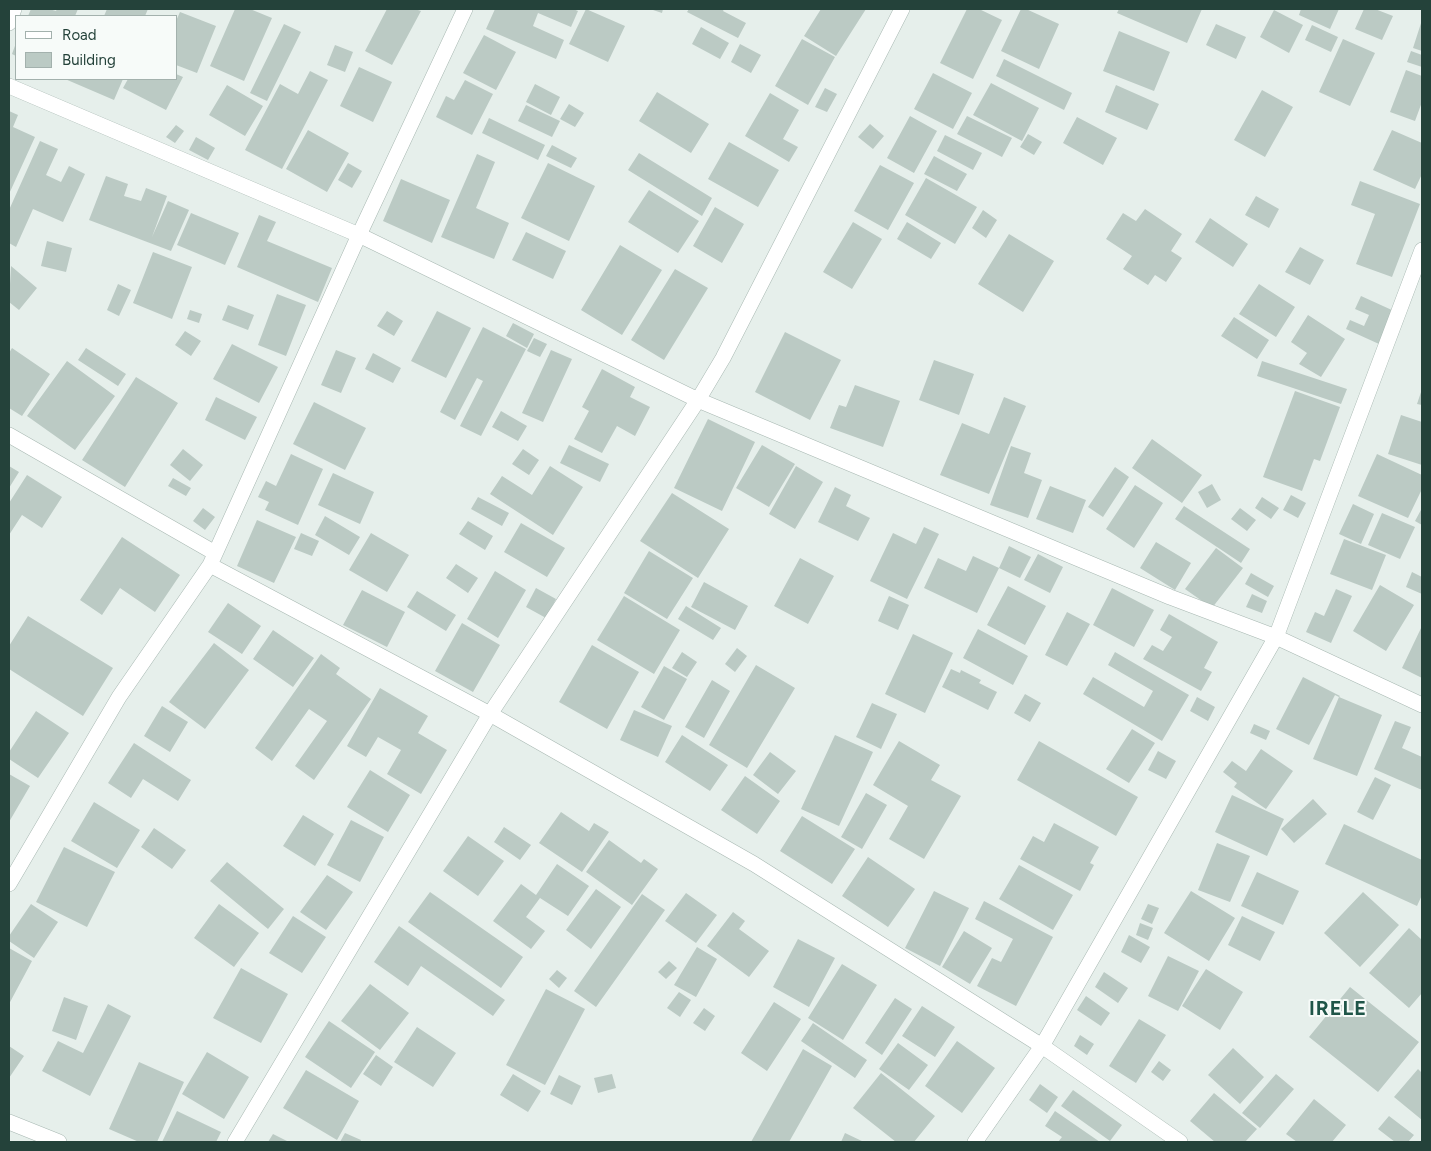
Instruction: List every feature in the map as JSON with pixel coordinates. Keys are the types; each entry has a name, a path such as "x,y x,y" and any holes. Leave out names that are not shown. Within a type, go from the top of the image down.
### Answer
{"street":[{"path":"9,23 14,9"},
{"path":"9,884 119,697 212,559 359,235 465,9"},
{"path":"235,1142 490,714 698,400 723,358 902,9"},
{"path":"9,86 359,235 698,400 1170,597 1276,637 1422,705"},
{"path":"976,1142 1042,1046 1276,637 1422,250"},
{"path":"9,436 212,559 754,864 1042,1046 1180,1142"},
{"path":"9,1122 59,1142"}],"building":[{"path":"31,9 56,11 57,9 78,9 75,15 28,15"},
{"path":"107,9 148,9 145,15 104,15"},
{"path":"235,9 250,9 272,18 244,81 210,66"},
{"path":"387,9 415,9 421,11 392,65 365,51"},
{"path":"495,9 573,9 578,11 571,27 538,13 533,26 564,40 556,59 486,29"},
{"path":"586,9 625,26 608,62 569,44"},
{"path":"650,9 663,9 662,13"},
{"path":"689,9 724,9 723,11 746,23 738,38 687,12"},
{"path":"821,9 866,9 836,56 804,36"},
{"path":"967,9 979,9 1002,20 973,79 940,63"},
{"path":"1021,9 1026,9 1059,24 1039,69 1001,51"},
{"path":"1119,9 1202,9 1187,43 1117,13"},
{"path":"1301,9 1339,9 1330,29 1299,15"},
{"path":"1364,9 1375,9 1393,16 1382,40 1355,29"},
{"path":"1274,10 1303,25 1289,53 1260,37"},
{"path":"180,12 216,26 197,73 178,66 178,16"},
{"path":"1422,20 1422,51 1413,48"},
{"path":"284,24 301,32 267,101 250,93"},
{"path":"1216,24 1246,37 1236,59 1206,45"},
{"path":"1312,25 1338,37 1331,52 1305,40"},
{"path":"701,27 729,43 720,59 692,44"},
{"path":"1119,31 1170,52 1154,91 1103,71"},
{"path":"484,35 516,52 496,90 463,73"},
{"path":"802,39 835,57 808,105 775,86"},
{"path":"1343,39 1375,53 1350,106 1319,92"},
{"path":"740,44 761,55 751,73 731,62"},
{"path":"335,45 353,52 345,72 327,65"},
{"path":"1411,51 1422,55 1422,67 1407,62"},
{"path":"1004,59 1072,93 1064,110 996,76"},
{"path":"359,67 392,82 373,122 340,106"},
{"path":"1406,70 1422,76 1422,102 1415,121 1390,112"},
{"path":"310,71 328,80 282,169 245,150 280,84 298,94"},
{"path":"933,73 972,93 953,129 914,109"},
{"path":"178,75 183,77 166,110 123,88 127,80 178,80"},
{"path":"67,80 123,80 114,100"},
{"path":"465,80 493,94 472,135 436,117 446,96 454,100"},
{"path":"991,83 1039,108 1022,141 973,115"},
{"path":"535,84 560,97 551,115 526,102"},
{"path":"227,85 263,106 245,136 209,115"},
{"path":"1116,85 1159,104 1147,130 1105,112"},
{"path":"825,88 837,94 827,112 815,107"},
{"path":"1262,90 1293,107 1265,157 1234,140"},
{"path":"657,92 709,124 691,153 639,121"},
{"path":"770,93 799,110 783,139 798,147 789,162 745,136"},
{"path":"569,104 584,113 575,127 560,119"},
{"path":"526,105 560,121 552,137 518,121"},
{"path":"9,111 18,115 13,127 35,137 9,194"},
{"path":"910,116 937,131 914,173 887,158"},
{"path":"967,116 1012,138 1002,157 957,134"},
{"path":"1077,117 1117,138 1103,165 1063,143"},
{"path":"489,118 545,145 538,160 482,133"},
{"path":"870,124 884,136 873,149 858,137"},
{"path":"176,125 184,131 175,143 166,137"},
{"path":"308,130 349,153 327,192 286,169"},
{"path":"1392,130 1422,143 1422,174 1415,189 1373,170"},
{"path":"1028,134 1042,142 1034,155 1020,147"},
{"path":"945,135 982,153 973,170 937,151"},
{"path":"196,137 215,148 208,160 189,150"},
{"path":"40,141 58,149 46,175 61,182 69,166 85,174 63,222 33,209 16,247 9,243 9,210"},
{"path":"729,142 779,170 758,207 708,179"},
{"path":"552,145 577,158 571,168 546,156"},
{"path":"639,153 712,198 702,216 628,170"},
{"path":"477,154 495,162 476,208 509,223 494,259 441,237"},
{"path":"934,156 967,174 957,191 924,174"},
{"path":"348,163 362,171 352,188 338,180"},
{"path":"548,163 595,186 569,241 521,218"},
{"path":"880,165 914,183 888,230 854,211"},
{"path":"106,176 128,184 124,196 141,201 146,188 167,196 152,237 168,201 189,210 171,251 89,220"},
{"path":"926,178 977,207 955,244 905,215"},
{"path":"401,179 450,200 432,243 383,221"},
{"path":"1360,181 1420,204 1392,277 1356,264 1375,214 1351,205"},
{"path":"649,190 699,221 678,253 628,222"},
{"path":"1256,196 1279,209 1269,228 1245,215"},
{"path":"715,207 744,224 722,263 693,246"},
{"path":"1145,209 1182,234 1171,251 1182,258 1166,282 1155,275 1148,285 1123,269 1132,256 1106,239 1123,213 1136,221"},
{"path":"983,210 997,220 986,238 972,228"},
{"path":"191,213 239,233 225,265 177,245"},
{"path":"259,215 276,222 267,241 332,268 318,302 237,267"},
{"path":"1210,218 1248,244 1233,267 1195,242"},
{"path":"853,222 882,239 852,289 823,272"},
{"path":"907,222 941,243 931,259 897,239"},
{"path":"526,232 566,251 553,279 512,260"},
{"path":"1009,234 1054,261 1023,312 978,284"},
{"path":"47,241 72,248 66,272 41,266"},
{"path":"620,245 662,270 622,335 581,310"},
{"path":"1300,247 1324,260 1310,285 1285,272"},
{"path":"153,252 192,267 172,319 133,303"},
{"path":"11,266 37,288 19,310 9,302"},
{"path":"675,269 708,288 664,360 631,340"},
{"path":"118,284 131,290 119,316 107,310"},
{"path":"1259,284 1295,307 1276,337 1239,314"},
{"path":"277,294 306,305 286,356 258,345"},
{"path":"1361,296 1394,311 1379,344 1346,329 1350,320 1364,326 1369,315 1355,309"},
{"path":"228,305 254,315 248,330 222,320"},
{"path":"190,310 202,314 199,323 187,319"},
{"path":"387,311 403,321 394,336 377,326"},
{"path":"437,311 471,328 446,378 411,361"},
{"path":"1308,315 1345,339 1321,377 1299,364 1307,353 1291,342"},
{"path":"1234,317 1269,340 1257,359 1221,336"},
{"path":"513,323 534,334 527,348 506,336"},
{"path":"483,327 526,349 481,436 460,426 483,381 477,378 455,420 440,412"},
{"path":"185,331 201,341 191,356 175,345"},
{"path":"785,332 841,360 810,420 755,392"},
{"path":"534,338 547,344 540,357 527,351"},
{"path":"232,344 278,367 259,403 213,379"},
{"path":"12,348 50,374 22,416 9,408 9,353"},
{"path":"86,348 126,374 118,386 78,360"},
{"path":"336,350 356,358 341,393 321,385"},
{"path":"551,350 572,359 543,422 522,413"},
{"path":"373,353 401,368 393,383 365,369"},
{"path":"934,360 974,374 959,415 919,400"},
{"path":"67,361 115,396 75,450 27,416"},
{"path":"1262,361 1347,389 1341,404 1257,376"},
{"path":"602,369 635,387 630,397 650,407 635,436 617,426 602,453 574,439 589,411 582,407"},
{"path":"136,377 178,403 125,487 82,460"},
{"path":"855,385 900,401 883,447 830,428 839,405 846,407"},
{"path":"1422,389 1422,405 1417,404"},
{"path":"1295,391 1340,407 1320,461 1314,459 1302,491 1263,477"},
{"path":"216,397 257,417 245,440 205,420"},
{"path":"1004,397 1026,406 989,494 940,475 962,423 989,434"},
{"path":"314,402 366,428 345,470 293,444"},
{"path":"501,411 527,426 518,441 492,427"},
{"path":"1401,415 1422,422 1422,465 1388,454"},
{"path":"708,419 755,442 722,511 674,488"},
{"path":"1152,439 1202,475 1182,503 1132,468"},
{"path":"569,445 609,464 600,482 560,463"},
{"path":"762,445 795,464 769,507 736,488"},
{"path":"1011,446 1031,453 1024,473 1042,480 1028,518 990,505"},
{"path":"183,449 203,465 190,481 170,465"},
{"path":"523,449 539,460 529,475 512,464"},
{"path":"291,454 323,469 298,525 265,510 269,502 258,497 266,481 276,486"},
{"path":"1377,454 1422,475 1422,489 1408,518 1358,496"},
{"path":"9,466 19,472 9,488"},
{"path":"550,466 583,487 553,535 490,494 502,476 532,495"},
{"path":"796,466 823,482 795,529 769,514"},
{"path":"1115,467 1129,477 1103,517 1088,507"},
{"path":"333,473 374,492 360,524 318,505"},
{"path":"27,475 62,497 42,528 22,515 9,535 9,503"},
{"path":"173,478 191,488 186,496 168,486"},
{"path":"1212,484 1221,500 1207,508 1198,492"},
{"path":"1135,485 1163,503 1134,548 1106,529"},
{"path":"1050,486 1086,500 1073,533 1036,519"},
{"path":"835,487 851,495 846,506 870,518 858,541 818,522"},
{"path":"672,493 729,529 698,578 640,541"},
{"path":"1291,495 1306,503 1298,518 1283,510"},
{"path":"478,497 509,513 502,526 471,509"},
{"path":"1262,497 1279,508 1271,519 1255,508"},
{"path":"1353,504 1374,514 1361,544 1339,534"},
{"path":"1184,506 1250,549 1241,563 1175,519"},
{"path":"203,508 215,517 205,530 193,521"},
{"path":"1240,508 1256,520 1247,531 1231,519"},
{"path":"1422,508 1422,525 1415,521"},
{"path":"1382,513 1415,527 1400,559 1368,545"},
{"path":"325,516 360,537 349,555 315,535"},
{"path":"257,520 296,537 274,583 237,566"},
{"path":"468,521 493,536 485,550 459,534"},
{"path":"521,523 565,548 547,577 504,552"},
{"path":"924,527 939,534 907,599 870,581 893,533 916,544"},
{"path":"301,533 319,541 312,556 294,549"},
{"path":"371,533 409,555 387,592 349,570"},
{"path":"122,537 180,575 155,612 120,588 102,615 80,600"},
{"path":"1344,539 1386,555 1372,590 1330,574"},
{"path":"1156,542 1191,563 1175,590 1140,568"},
{"path":"1009,546 1031,557 1020,578 999,568"},
{"path":"1216,548 1243,568 1212,608 1185,589"},
{"path":"649,551 693,578 667,619 624,593"},
{"path":"1038,554 1063,567 1050,593 1024,580"},
{"path":"973,556 999,568 977,613 924,588 938,558 966,571"},
{"path":"800,558 834,576 808,624 774,606"},
{"path":"456,564 478,578 468,593 446,578"},
{"path":"495,571 526,590 498,638 467,619"},
{"path":"1412,572 1422,577 1422,594 1406,587"},
{"path":"1251,573 1274,586 1268,597 1245,584"},
{"path":"704,582 748,606 735,630 691,607"},
{"path":"1380,585 1414,605 1386,651 1353,631"},
{"path":"1008,586 1046,606 1025,645 987,625"},
{"path":"536,588 556,599 546,618 526,607"},
{"path":"1112,588 1154,610 1134,647 1093,625"},
{"path":"1336,589 1352,596 1331,643 1306,632 1315,612 1324,616"},
{"path":"362,590 405,612 387,647 343,625"},
{"path":"417,591 456,615 446,631 407,607"},
{"path":"1252,594 1267,601 1262,613 1246,607"},
{"path":"624,596 680,630 654,674 597,640"},
{"path":"889,596 909,605 898,630 878,621"},
{"path":"228,603 261,626 242,654 208,632"},
{"path":"686,606 721,628 713,640 678,619"},
{"path":"1067,612 1090,624 1067,666 1045,655"},
{"path":"1169,614 1218,642 1204,668 1212,672 1201,691 1143,659 1152,645 1163,651 1172,637 1160,630"},
{"path":"28,616 113,668 83,716 9,669 9,646"},
{"path":"462,623 500,645 473,692 435,671"},
{"path":"1422,626 1422,678 1402,668"},
{"path":"978,629 1028,656 1013,685 963,658"},
{"path":"273,630 314,658 293,687 253,659"},
{"path":"913,634 953,653 925,713 885,694"},
{"path":"214,643 249,670 205,729 169,702"},
{"path":"592,645 639,672 607,729 559,702"},
{"path":"737,648 747,656 735,672 725,664"},
{"path":"682,652 697,662 687,677 672,668"},
{"path":"1115,652 1189,695 1162,741 1083,694 1093,677 1144,707 1153,691 1108,665"},
{"path":"321,654 340,668 336,674 371,699 314,780 295,766 327,721 309,709 272,761 255,748"},
{"path":"756,665 795,688 747,768 709,745"},
{"path":"664,666 687,679 664,720 641,707"},
{"path":"951,669 960,673 961,670 981,680 979,683 997,692 988,710 942,687"},
{"path":"1303,677 1340,696 1335,695 1309,745 1276,729"},
{"path":"712,680 730,691 704,738 685,727"},
{"path":"380,688 428,716 418,733 447,750 421,794 387,774 401,750 378,737 366,757 347,746"},
{"path":"1025,694 1041,703 1030,722 1014,713"},
{"path":"1197,697 1215,707 1208,721 1190,711"},
{"path":"1339,697 1382,715 1357,776 1313,759"},
{"path":"872,703 897,714 881,749 856,737"},
{"path":"162,706 188,722 170,752 144,736"},
{"path":"634,710 672,726 658,757 620,740"},
{"path":"36,711 69,733 38,778 9,759 9,752"},
{"path":"1395,721 1411,727 1402,748 1422,757 1422,790 1374,769"},
{"path":"1254,724 1270,731 1266,740 1250,733"},
{"path":"1132,729 1155,743 1129,783 1106,769"},
{"path":"682,735 728,765 710,791 665,762"},
{"path":"835,735 873,752 839,826 801,809"},
{"path":"899,741 940,765 931,780 961,796 924,859 889,839 908,806 873,785"},
{"path":"1039,741 1138,797 1116,836 1017,780"},
{"path":"134,743 191,780 178,801 143,779 131,798 108,783"},
{"path":"1261,749 1293,771 1266,809 1234,787 1237,783 1223,772 1232,761 1246,771"},
{"path":"1158,751 1176,761 1166,779 1148,770"},
{"path":"770,752 796,771 778,794 753,775"},
{"path":"370,770 410,795 388,832 347,807"},
{"path":"9,774 30,786 9,822"},
{"path":"745,776 780,801 757,834 721,810"},
{"path":"1375,777 1391,785 1373,820 1357,812"},
{"path":"866,793 887,805 862,849 841,837"},
{"path":"1232,795 1284,819 1267,856 1215,832"},
{"path":"1313,799 1327,814 1294,843 1281,829"},
{"path":"94,802 140,830 117,868 71,841"},
{"path":"561,812 589,831 594,823 609,832 582,872 539,843"},
{"path":"303,815 334,834 315,866 283,846"},
{"path":"802,816 855,849 832,884 780,851"},
{"path":"351,820 384,837 360,882 327,865"},
{"path":"1054,823 1099,847 1090,863 1094,865 1080,891 1020,859 1033,836 1044,842"},
{"path":"1344,824 1422,860 1422,895 1417,906 1325,864"},
{"path":"504,827 531,845 520,860 494,842"},
{"path":"154,828 186,850 172,869 141,847"},
{"path":"468,836 504,861 478,896 443,871"},
{"path":"609,840 641,863 644,859 658,869 632,905 586,872"},
{"path":"1217,843 1250,856 1230,902 1198,890"},
{"path":"64,847 115,872 87,927 36,902"},
{"path":"868,857 915,889 888,927 842,896"},
{"path":"227,862 284,909 268,929 210,881"},
{"path":"557,864 589,886 568,916 540,898 526,917 545,931 531,949 493,921 521,884 536,895"},
{"path":"1019,865 1073,895 1053,930 999,899"},
{"path":"1257,872 1299,891 1283,925 1241,906"},
{"path":"327,875 353,892 326,930 300,912"},
{"path":"596,889 621,907 591,949 566,930"},
{"path":"934,891 969,908 940,966 905,948"},
{"path":"1191,891 1235,918 1209,961 1164,933"},
{"path":"430,892 523,957 501,988 408,922"},
{"path":"1363,892 1399,925 1360,967 1324,933"},
{"path":"686,893 717,915 696,943 665,921"},
{"path":"642,894 665,910 596,1007 574,991"},
{"path":"984,901 1053,937 1016,1006 977,986 992,958 1001,962 1013,939 975,919"},
{"path":"31,904 58,922 34,958 9,941 9,936"},
{"path":"219,904 259,933 234,967 194,938"},
{"path":"1148,904 1159,908 1152,924 1141,919"},
{"path":"733,912 745,921 739,929 769,951 749,977 707,946"},
{"path":"293,916 326,937 302,973 269,953"},
{"path":"1242,916 1275,932 1260,961 1228,945"},
{"path":"1140,923 1153,928 1148,940 1136,935"},
{"path":"399,926 505,1000 493,1016 421,966 408,986 374,962"},
{"path":"1409,928 1422,940 1422,993 1409,1008 1369,973"},
{"path":"964,931 992,948 970,984 942,967"},
{"path":"1129,935 1150,947 1141,963 1121,952"},
{"path":"798,939 835,958 809,1007 773,987"},
{"path":"697,947 717,959 696,997 674,985"},
{"path":"9,948 32,961 9,1004"},
{"path":"1168,956 1199,971 1178,1011 1148,996"},
{"path":"669,961 677,968 666,979 658,972"},
{"path":"842,964 877,985 843,1040 808,1018"},
{"path":"241,968 288,994 261,1043 213,1018"},
{"path":"1206,969 1243,992 1220,1030 1182,1006"},
{"path":"557,970 567,978 559,988 549,979"},
{"path":"1104,972 1128,988 1118,1003 1095,987"},
{"path":"370,984 409,1013 380,1050 341,1021"},
{"path":"1350,987 1419,1042 1378,1092 1309,1037"},
{"path":"546,989 585,1009 545,1085 506,1065"},
{"path":"679,992 691,1000 680,1017 667,1008"},
{"path":"1086,996 1110,1013 1101,1026 1077,1010"},
{"path":"64,997 88,1006 76,1040 52,1031"},
{"path":"895,998 912,1009 882,1055 865,1043"},
{"path":"774,1002 801,1019 767,1071 741,1053"},
{"path":"108,1004 131,1016 90,1096 42,1071 58,1041 83,1053"},
{"path":"922,1006 955,1027 935,1057 902,1036"},
{"path":"704,1008 715,1016 705,1031 693,1023"},
{"path":"1139,1019 1166,1035 1136,1083 1109,1066"},
{"path":"329,1021 375,1052 351,1088 305,1057"},
{"path":"813,1023 867,1060 855,1078 801,1041"},
{"path":"417,1027 456,1053 433,1087 394,1062"},
{"path":"1080,1035 1094,1044 1087,1055 1074,1046"},
{"path":"957,1041 995,1068 962,1113 925,1086"},
{"path":"898,1043 928,1065 909,1090 879,1069"},
{"path":"9,1046 24,1056 9,1078"},
{"path":"1233,1048 1264,1077 1240,1104 1208,1075"},
{"path":"803,1049 832,1066 789,1142 751,1142"},
{"path":"207,1052 249,1077 224,1119 182,1094"},
{"path":"376,1055 393,1067 381,1086 363,1074"},
{"path":"1159,1061 1171,1070 1163,1081 1151,1072"},
{"path":"139,1062 184,1082 157,1142 139,1142 109,1129"},
{"path":"1418,1069 1422,1073 1422,1120 1394,1097"},
{"path":"306,1070 359,1101 337,1140 283,1108"},
{"path":"881,1073 935,1116 914,1142 896,1142 853,1108"},
{"path":"513,1074 541,1091 528,1112 500,1095"},
{"path":"612,1074 616,1088 598,1093 594,1078"},
{"path":"1276,1074 1294,1089 1260,1128 1242,1113"},
{"path":"559,1075 581,1086 572,1105 550,1094"},
{"path":"1040,1084 1058,1097 1047,1113 1029,1100"},
{"path":"1073,1090 1122,1125 1110,1141 1061,1106"},
{"path":"1214,1093 1257,1129 1245,1142 1215,1142 1190,1121"},
{"path":"1314,1099 1346,1125 1332,1142 1297,1142 1286,1134"},
{"path":"177,1111 221,1132 216,1142 162,1142"},
{"path":"1055,1111 1100,1142 1058,1142 1062,1137 1045,1126"},
{"path":"1389,1116 1414,1135 1408,1142 1395,1142 1378,1129"},
{"path":"345,1133 361,1140 360,1142 340,1142"},
{"path":"845,1133 864,1142 841,1142"},
{"path":"273,1134 289,1142 268,1142"}],"district":[{"name":"IRELE","path":"1338,1009"}]}
